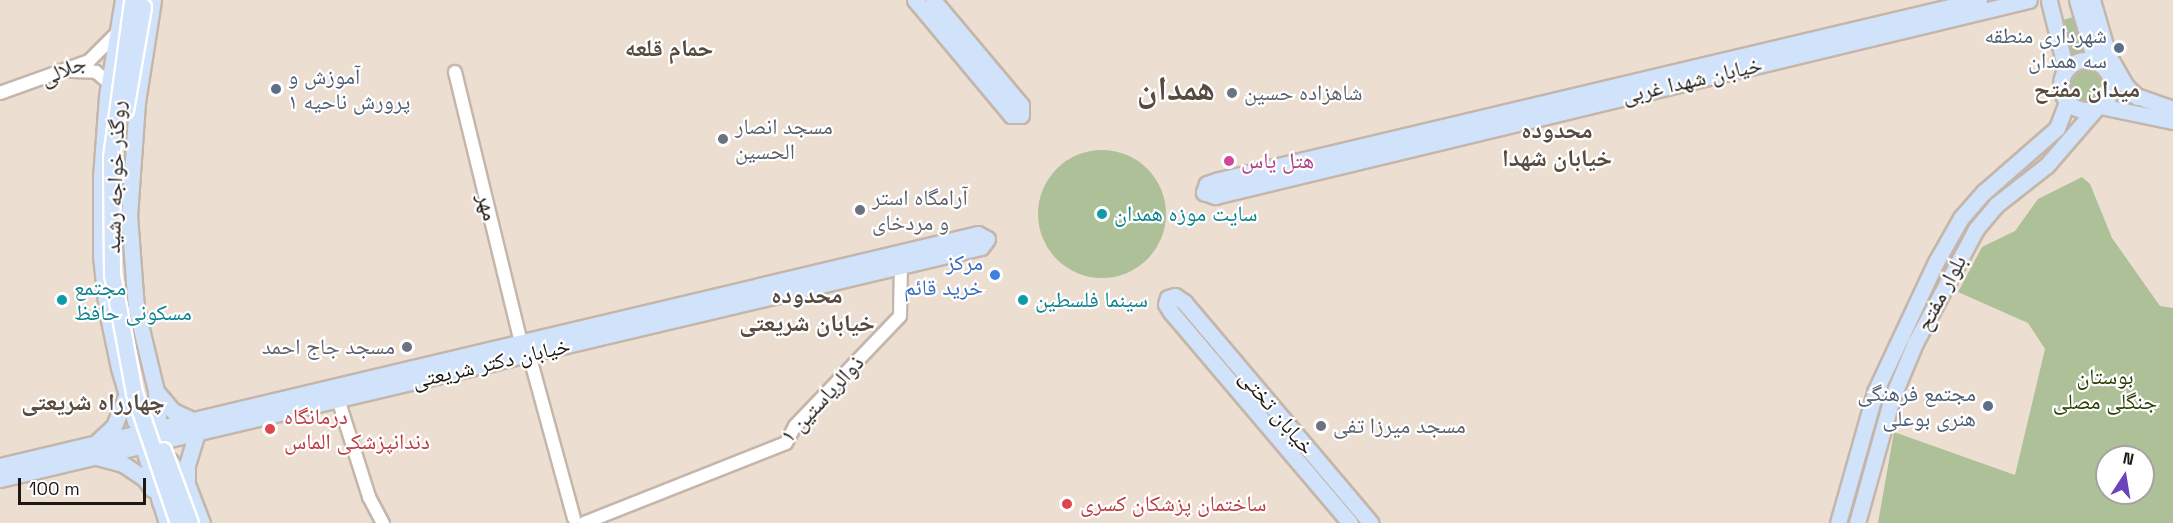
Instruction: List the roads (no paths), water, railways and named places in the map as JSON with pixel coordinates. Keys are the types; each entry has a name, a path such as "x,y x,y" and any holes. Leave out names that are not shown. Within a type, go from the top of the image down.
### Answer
{"main road":[{"path":"915,0 1013,106 933,0"},
{"name":"خیابان شهدا غربی","path":"1979,0 1213,189 2029,0"},
{"path":"2048,0 2057,4 2070,0"},
{"path":"2048,0 2066,69 2061,86 2067,102 2079,110 2099,107 2173,121"},
{"path":"2077,0 2095,61 2107,71 2111,86 2099,107"},
{"path":"2092,0 2108,55 2125,85 2137,97"},
{"path":"138,1 117,33 109,83 101,178 101,256 107,311 135,421 141,425 151,425 158,418 155,392"},
{"path":"138,1 137,102 129,204 136,308 155,392 168,433"},
{"name":"روگذر خواجه رشید","path":"138,1 111,158 112,274 134,393 178,523"},
{"name":"روگذر خواجه رشید","path":"138,1 121,152 120,266 134,352 190,523"},
{"path":"2066,69 2079,61 2095,61"},
{"path":"2111,86 2173,109"},
{"name":"بلوار مفتح","path":"1838,523 1875,392 1936,262 1961,218 1984,192 2057,128 2067,102"},
{"name":"بلوار مفتح","path":"1857,523 1892,398 1964,249 1996,205 2047,165 2099,107"},
{"name":"خیابان دکتر شریعتی","path":"0,479 95,450 979,240 901,266 879,264"},
{"name":"خیابان تختی","path":"1350,523 1171,312 1166,304 1168,298 1175,296 1184,302 1371,523"},
{"name":"خیابان دکتر شریعتی","path":"194,427 338,399 525,348"},
{"path":"155,392 173,411 194,427 187,465 187,484"},
{"path":"127,394 114,426 95,450 123,464 145,479 160,502"},
{"path":"1264,421 1276,411"},
{"path":"141,439 167,523"},
{"name":"خیابان دکتر شریعتی","path":"0,466 95,450"},
{"path":"160,502 156,479 160,462 173,463 187,484 202,523"}],"street":[{"name":"جلالی","path":"0,93 62,72 99,53 117,33"},
{"path":"62,72 96,72 109,83"},
{"name":"مهر","path":"455,72 525,348 578,522"},
{"name":"ذوالریاستین ۱","path":"578,522 786,443 795,426 900,316 901,266"},
{"path":"338,399 369,497 383,523"}],"place":[{"name":"شهرداری منطقه سه همدان","path":"2119,48"},
{"name":"آموزش و پرورش ناحیه ۱","path":"276,89"},
{"name":"شاهزاده حسین","path":"1232,93"},
{"name":"مسجد انصار الحسین","path":"723,139"},
{"name":"هتل یاس","path":"1229,161"},
{"name":"آرامگاه استر و مردخای","path":"860,210"},
{"name":"سایت موزه همدان","path":"1102,214"},
{"name":"مرکز خرید قائم","path":"995,275"},
{"name":"مجتمع مسکونی حافظ","path":"62,300"},
{"name":"سینما فلسطین","path":"1023,300"},
{"name":"مسجد جاج احمد","path":"407,347"},
{"name":"مجتمع فرهنگی هنری بوعلی","path":"1988,406"},
{"name":"مسجد میرزا تفی","path":"1321,426"},
{"name":"درمانگاه دندانپزشکی الماس","path":"270,429"},
{"name":"ساختمان پزشکان کسری","path":"1067,504"}],"district":[{"name":"حمام قلعه","path":"669,48"},
{"name":"همدان","path":"1176,89"},
{"name":"میدان مفتح","path":"2087,89"},
{"name":"محدوده خیابان شهدا","path":"1557,144"},
{"name":"محدوده خیابان شریعتی","path":"807,309"},
{"name":"چهارراه شریعتی","path":"93,402"}],"park label":[{"name":"بوستان جنگلی مصلی","path":"2105,388"}]}
